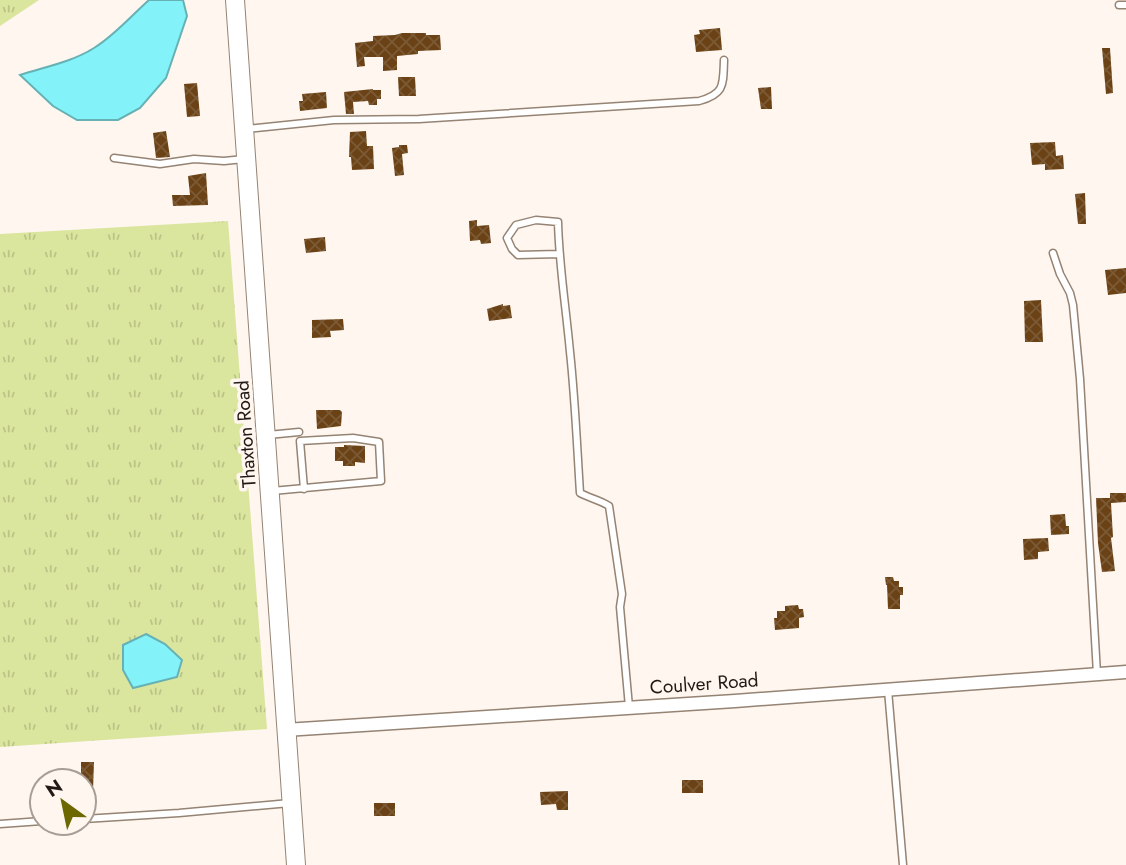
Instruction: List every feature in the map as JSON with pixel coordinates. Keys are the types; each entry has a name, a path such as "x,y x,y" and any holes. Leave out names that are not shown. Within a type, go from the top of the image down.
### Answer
{"street":[{"name":"Thaxton Road","path":"235,0 296,865"},
{"name":"Coulver Road","path":"285,730 1126,672"}],"lane":[{"path":"244,129 334,120 419,118 699,101 713,97 721,89 724,60"},
{"path":"114,158 160,164 194,159 246,159"},
{"path":"559,254 518,256 507,237 516,225 536,220 558,222 573,379 580,492 609,506 622,594 620,607 629,707"},
{"path":"1053,254 1073,305 1080,379 1097,674"},
{"path":"299,421 304,489"},
{"path":"266,435 299,432"},
{"path":"271,492 381,481 379,442 354,438 300,441"},
{"path":"888,690 903,865"},
{"path":"98,818 292,803"},
{"path":"0,824 28,822"}],"green space":[{"path":"0,0 39,0 0,26"},
{"path":"228,221 267,729 0,747 0,234"}],"water":[{"path":"149,0 183,0 187,16 166,78 140,108 118,120 77,120 53,106 20,75 67,61 94,48"},
{"path":"146,634 165,644 182,660 177,677 133,688 123,670 123,645"}],"building":[{"path":"720,28 722,50 696,52 694,35 700,34 699,30"},
{"path":"402,33 440,35 441,50 418,51 418,54 397,56 397,70 383,71 383,57 364,57 365,66 357,67 355,43 373,41 373,36"},
{"path":"1102,48 1110,48 1113,93 1106,94"},
{"path":"398,77 415,77 416,96 399,96"},
{"path":"197,83 200,116 187,117 184,84"},
{"path":"771,87 772,109 761,109 758,88"},
{"path":"381,90 381,99 377,99 377,105 369,105 368,101 353,102 354,114 346,114 344,92"},
{"path":"326,92 327,108 300,111 299,101 303,101 302,94"},
{"path":"166,131 170,157 156,158 153,133"},
{"path":"366,131 367,146 373,146 374,169 352,170 349,157 350,132"},
{"path":"1055,142 1056,156 1063,155 1064,169 1045,170 1045,164 1032,165 1030,143"},
{"path":"407,145 408,153 402,154 404,175 395,176 392,148"},
{"path":"206,173 208,205 173,206 172,195 190,195 188,176"},
{"path":"1085,193 1086,224 1078,224 1075,194"},
{"path":"477,220 477,226 489,225 491,243 470,241 469,221"},
{"path":"325,237 326,251 306,253 304,239"},
{"path":"1126,268 1126,293 1108,295 1105,270"},
{"path":"1041,300 1043,342 1025,342 1024,301"},
{"path":"503,304 510,305 512,318 489,321 487,309"},
{"path":"343,319 344,330 330,331 331,337 312,338 312,320"},
{"path":"316,410 340,410 341,426 317,429"},
{"path":"365,446 365,463 355,462 355,466 343,466 343,461 335,461 335,447"},
{"path":"1110,493 1126,493 1126,502 1111,503 1115,571 1102,572 1096,498 1110,498"},
{"path":"1065,514 1069,534 1051,535 1050,515"},
{"path":"1048,538 1049,551 1038,552 1038,559 1024,560 1023,539"},
{"path":"885,577 893,577 894,581 899,581 899,587 903,587 900,609 888,609"},
{"path":"798,605 799,609 803,609 804,617 799,618 799,628 775,630 774,618 777,618 777,611 785,611 785,606"},
{"path":"81,762 94,762 94,767 81,767"},
{"path":"682,780 703,780 703,793 682,793"},
{"path":"568,791 568,810 557,810 556,804 541,805 540,792"},
{"path":"374,803 395,803 395,816 374,816"}]}
